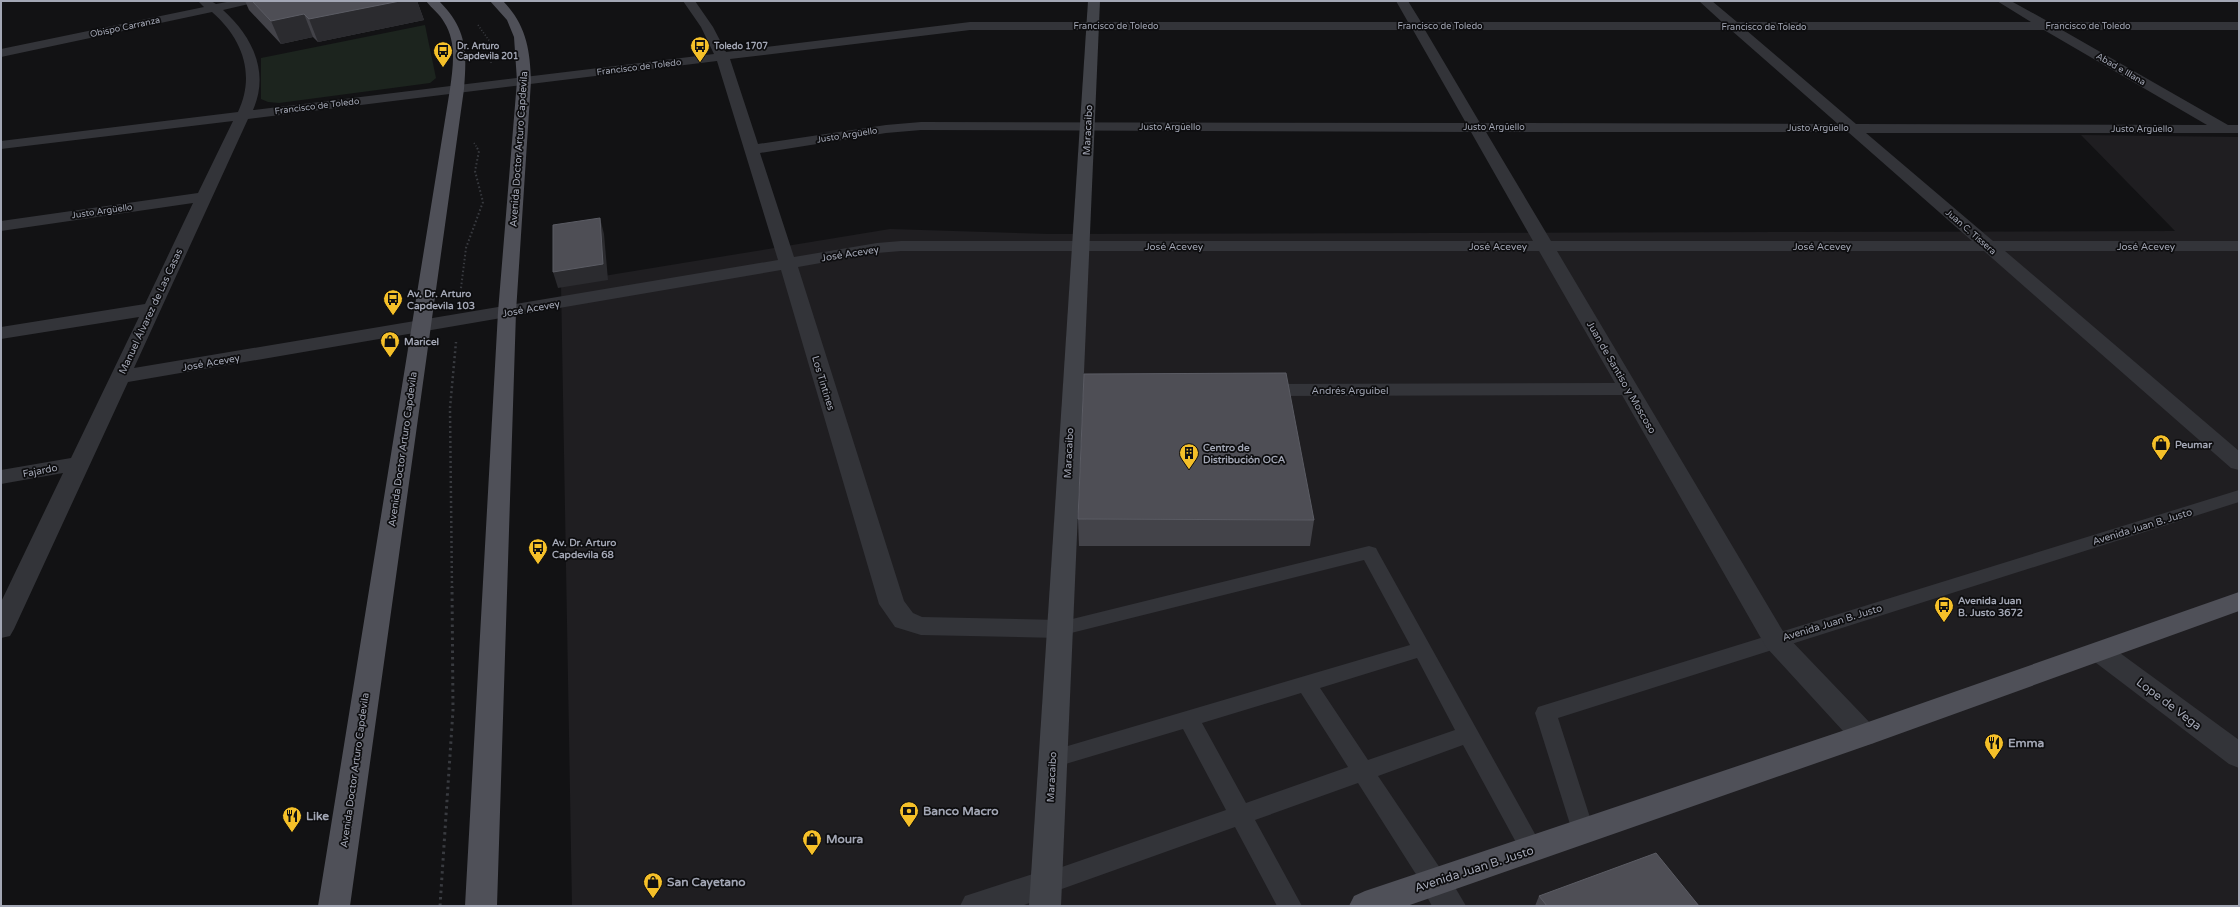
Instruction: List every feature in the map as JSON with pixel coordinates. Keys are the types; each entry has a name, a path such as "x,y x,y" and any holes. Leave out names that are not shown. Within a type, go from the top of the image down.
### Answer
{"main road":[{"name":"Avenida Doctor Arturo Capdevila","path":"334,906 457,89 460,40 454,25 446,13 432,1"},
{"name":"Avenida Doctor Arturo Capdevila","path":"481,906 507,312 524,81 524,50 521,32 514,18 496,1"},
{"name":"Maracaibo","path":"1045,895 1059,629 1084,391 1080,246 1094,1"},
{"name":"Avenida Juan B. Justo","path":"1365,906 1443,894 1532,850 1864,736 2239,601"}],"street":[{"name":"Obispo Carranza","path":"1,53 210,5 249,1"},
{"name":"Los Tintines","path":"689,1 707,27 722,56 788,264 892,604 904,620 921,626 1059,629"},
{"name":"Juan de Santiso y Moscoso","path":"1402,1 1775,640 1864,736"},
{"name":"Juan C. Tissera","path":"1705,1 2239,463"},
{"name":"Abad e Illana","path":"2003,1 2232,129 2239,136"},
{"name":"Manuel Álvarez de Las Casas","path":"1,628 252,96 253,77 251,58 234,27 210,5"},
{"name":"Francisco de Toledo","path":"1,144 524,81 943,28 1092,26 2239,26"},
{"name":"Justo Argüello","path":"751,150 901,127 1087,126 2232,129"},
{"name":"Justo Argüello","path":"1,226 204,197"},
{"name":"José Acevey","path":"119,377 458,321 877,248 900,246 2239,246"},
{"path":"1,333 152,309"},
{"name":"Andrés Arguibel","path":"1239,390 1629,389"},
{"name":"Fajardo","path":"1,477 79,463"},
{"name":"Lope de Vega","path":"2100,652 2239,756"},
{"path":"976,906 1045,895"}],"lane":[{"name":"Avenida Juan B. Justo","path":"1583,833 1546,713 1775,640 2239,496"},
{"path":"1059,629 1369,552 1532,850"},
{"path":"1052,759 1423,649"},
{"path":"1306,684 1443,894"},
{"path":"1188,718 1290,906"},
{"path":"1045,895 1240,815 1469,734"}],"path":[{"path":"474,22 493,46 491,68 483,86"},
{"path":"440,906 452,710 450,408 466,248 483,202 475,171 479,151 473,142"}],"shaded area":[{"path":"425,25 436,78 430,83 279,103 268,102 261,99 261,58"},
{"path":"2081,135 2239,137 2239,906 572,906 561,283 890,229 1049,234 2175,231"}],"building":[{"path":"252,1 400,1 309,19 304,14 271,21"},
{"path":"600,218 603,264 553,272 553,225"},
{"name":"Centro de Distribución OCA","path":"1286,373 1314,520 1078,519 1084,374"},
{"path":"1656,853 1699,906 1547,906 1539,896"}],"place":[{"name":"Toledo 1707","path":"700,63"},
{"name":"Dr. Arturo Capdevila 201","path":"443,68"},
{"name":"Av. Dr. Arturo Capdevila 103","path":"393,316"},
{"name":"Maricel","path":"390,358"},
{"name":"Peumar","path":"2161,461"},
{"name":"Centro de Distribución OCA","path":"1189,470"},
{"name":"Av. Dr. Arturo Capdevila 68","path":"538,565"},
{"name":"Avenida Juan B. Justo 3672","path":"1944,623"},
{"name":"Emma","path":"1994,760"},
{"name":"Banco Macro","path":"909,828"},
{"name":"Like","path":"292,833"},
{"name":"Moura","path":"812,856"},
{"name":"San Cayetano","path":"653,899"}]}
